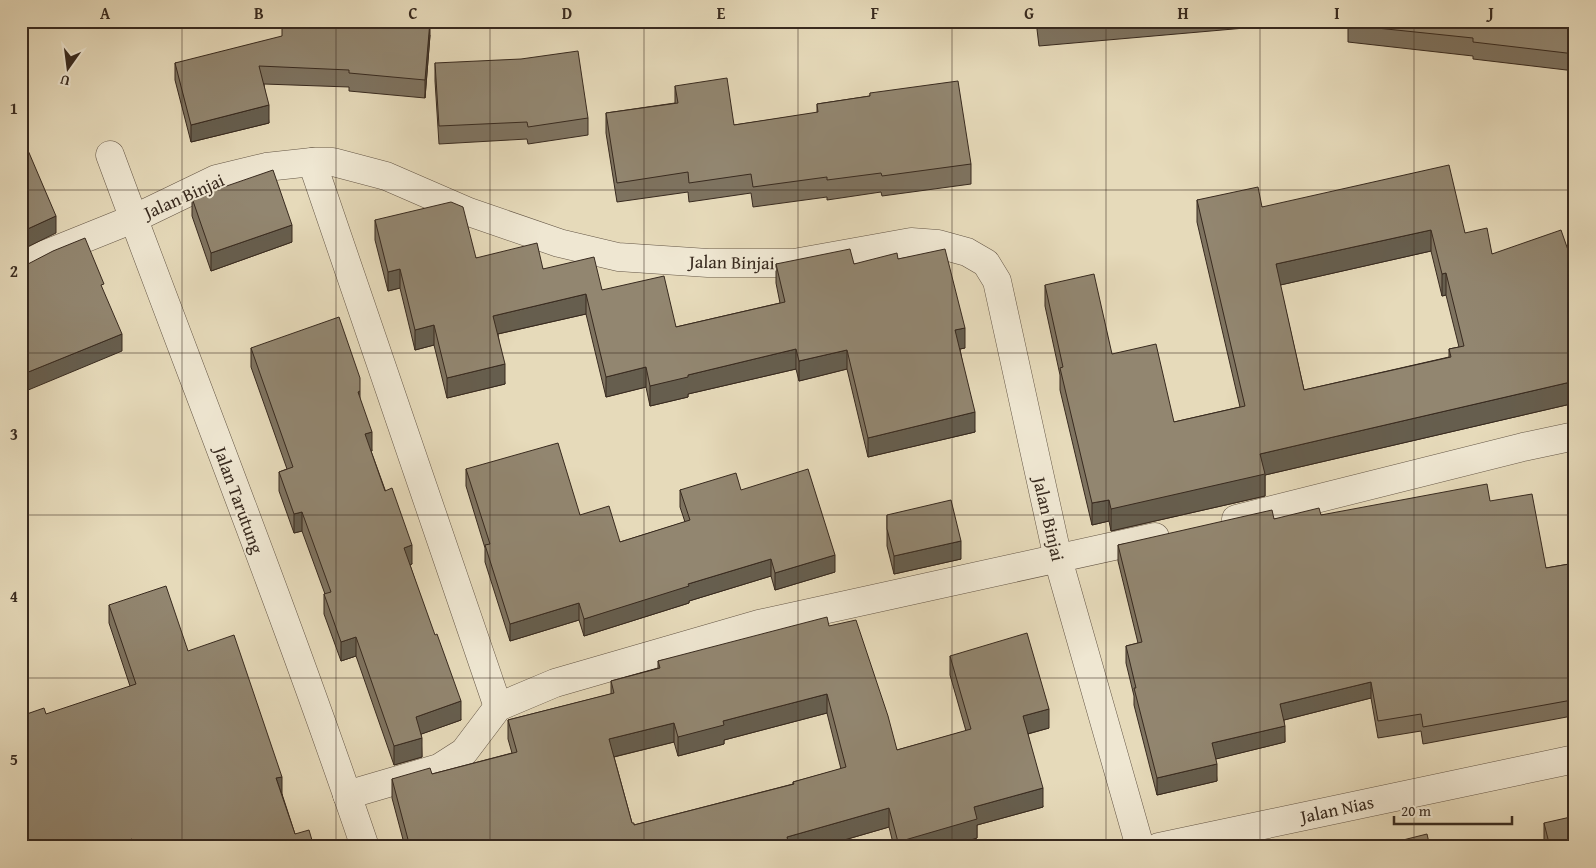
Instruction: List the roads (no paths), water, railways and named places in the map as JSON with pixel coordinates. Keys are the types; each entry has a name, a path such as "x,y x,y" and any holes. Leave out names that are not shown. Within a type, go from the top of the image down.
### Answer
{"street":[{"name":"Jalan Tarutung","path":"110,155 222,452 365,847"},
{"name":"Jalan Binjai","path":"21,267 46,254 133,219 216,179 266,167 312,162 333,162 386,176 469,212 559,243 618,257 708,262 794,263 911,242 938,244 967,252 986,263 997,281 1058,559 1140,847"},
{"path":"312,162 498,707"},
{"path":"1210,525 1523,447 1575,436"},
{"path":"347,795 439,768 464,752 498,707 555,683 759,624 1181,532"},
{"name":"Jalan Nias","path":"1158,847 1575,758"}]}
